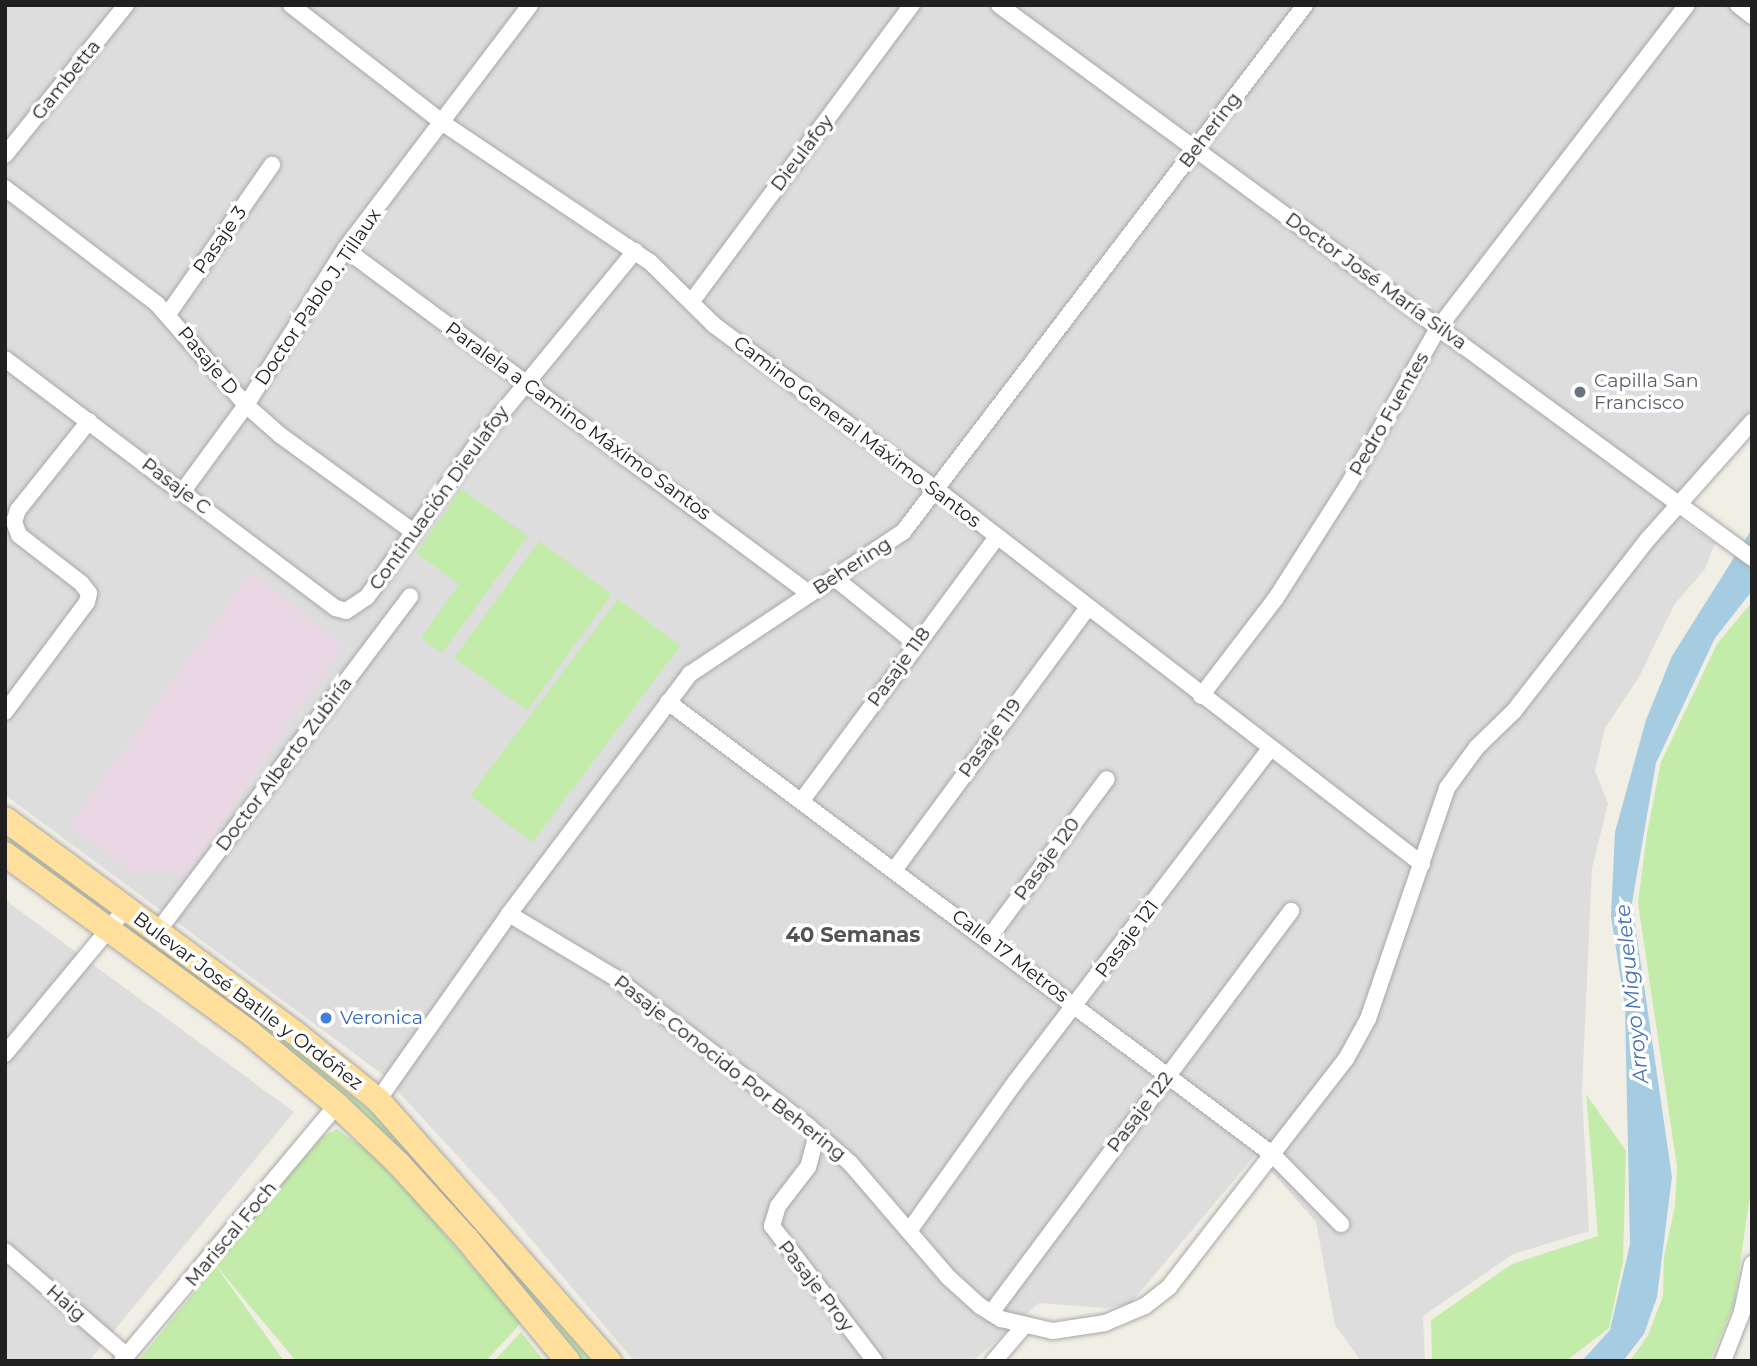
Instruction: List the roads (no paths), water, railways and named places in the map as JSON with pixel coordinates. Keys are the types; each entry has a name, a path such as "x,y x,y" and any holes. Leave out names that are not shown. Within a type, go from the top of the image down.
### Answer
{"main road":[{"name":"Bulevar José Batlle y Ordóñez","path":"5,819 158,931 377,1100 609,1361"},
{"name":"Bulevar José Batlle y Ordóñez","path":"5,854 249,1032 337,1105 398,1163 467,1239 568,1361"}],"street":[{"name":"Gambetta","path":"5,155 126,5"},
{"name":"Camino General Máximo Santos","path":"291,5 443,123 635,251 692,301 714,325 936,489 1422,864"},
{"name":"Doctor Pablo J. Tillaux","path":"183,491 246,405 345,249 530,5"},
{"name":"Dieulafoy","path":"692,301 912,5"},
{"name":"Doctor José María Silva","path":"999,5 1752,558"},
{"name":"Behering","path":"377,1100 509,914 690,674 712,656 836,579 903,532 1305,5"},
{"name":"Pedro Fuentes","path":"1201,696 1283,587 1348,485 1439,327 1687,5"},
{"path":"1738,5 1752,16"},
{"name":"Pasaje 3","path":"168,314 272,165"},
{"name":"Pasaje D","path":"5,188 100,256 168,314 246,405 412,531"},
{"name":"Paralela a Camino Máximo Santos","path":"345,249 810,594"},
{"name":"Continuación Dieulafoy","path":"346,611 367,597 412,531 526,382 635,251"},
{"name":"Pasaje C","path":"5,359 335,608 346,611"},
{"path":"5,712 87,602 89,593 81,583 19,535 14,522 18,510 89,421"},
{"name":"Pasaje Conocido Por Behering","path":"509,914 614,977 817,1134 843,1156 948,1277 990,1313 1024,1326 1053,1331 1079,1328 1145,1306 1177,1278 1346,1059 1368,1019 1447,788 1477,747 1514,711 1647,539 1681,506 1752,422"},
{"name":"Pasaje 118","path":"803,799 915,643 997,537"},
{"path":"836,579 915,643"},
{"name":"Doctor Alberto Zubiría","path":"158,931 410,597"},
{"name":"Pasaje 119","path":"895,869 1088,607"},
{"name":"Calle 17 Metros","path":"668,702 803,799 1273,1155 1341,1224"},
{"name":"Pasaje 121","path":"909,1231 1270,748"},
{"name":"Pasaje 120","path":"988,939 1107,779"},
{"path":"5,1054 125,908"},
{"name":"Pasaje 122","path":"990,1313 1291,911"},
{"name":"Mariscal Foch","path":"124,1358 222,1247 337,1105"},
{"name":"Pasaje Proy","path":"817,1134 808,1167 778,1206 772,1226 875,1361"},
{"path":"808,1167 820,1159 843,1156"},
{"name":"Haig","path":"5,1251 124,1358"},
{"path":"1723,1361 1742,1312 1752,1264"},
{"path":"994,1361 1024,1326"}],"water":[{"name":"Arroyo Miguelete","path":"1752,529 1752,591 1715,638 1656,763 1632,903 1672,1177 1657,1297 1644,1334 1623,1361 1582,1361 1610,1330 1630,1244 1625,1007 1611,916 1615,832 1646,720 1672,656"}],"place":[{"name":"Capilla San Francisco","path":"1580,392"},
{"name":"Veronica","path":"326,1018"}],"district":[{"name":"40 Semanas","path":"853,935"}]}
